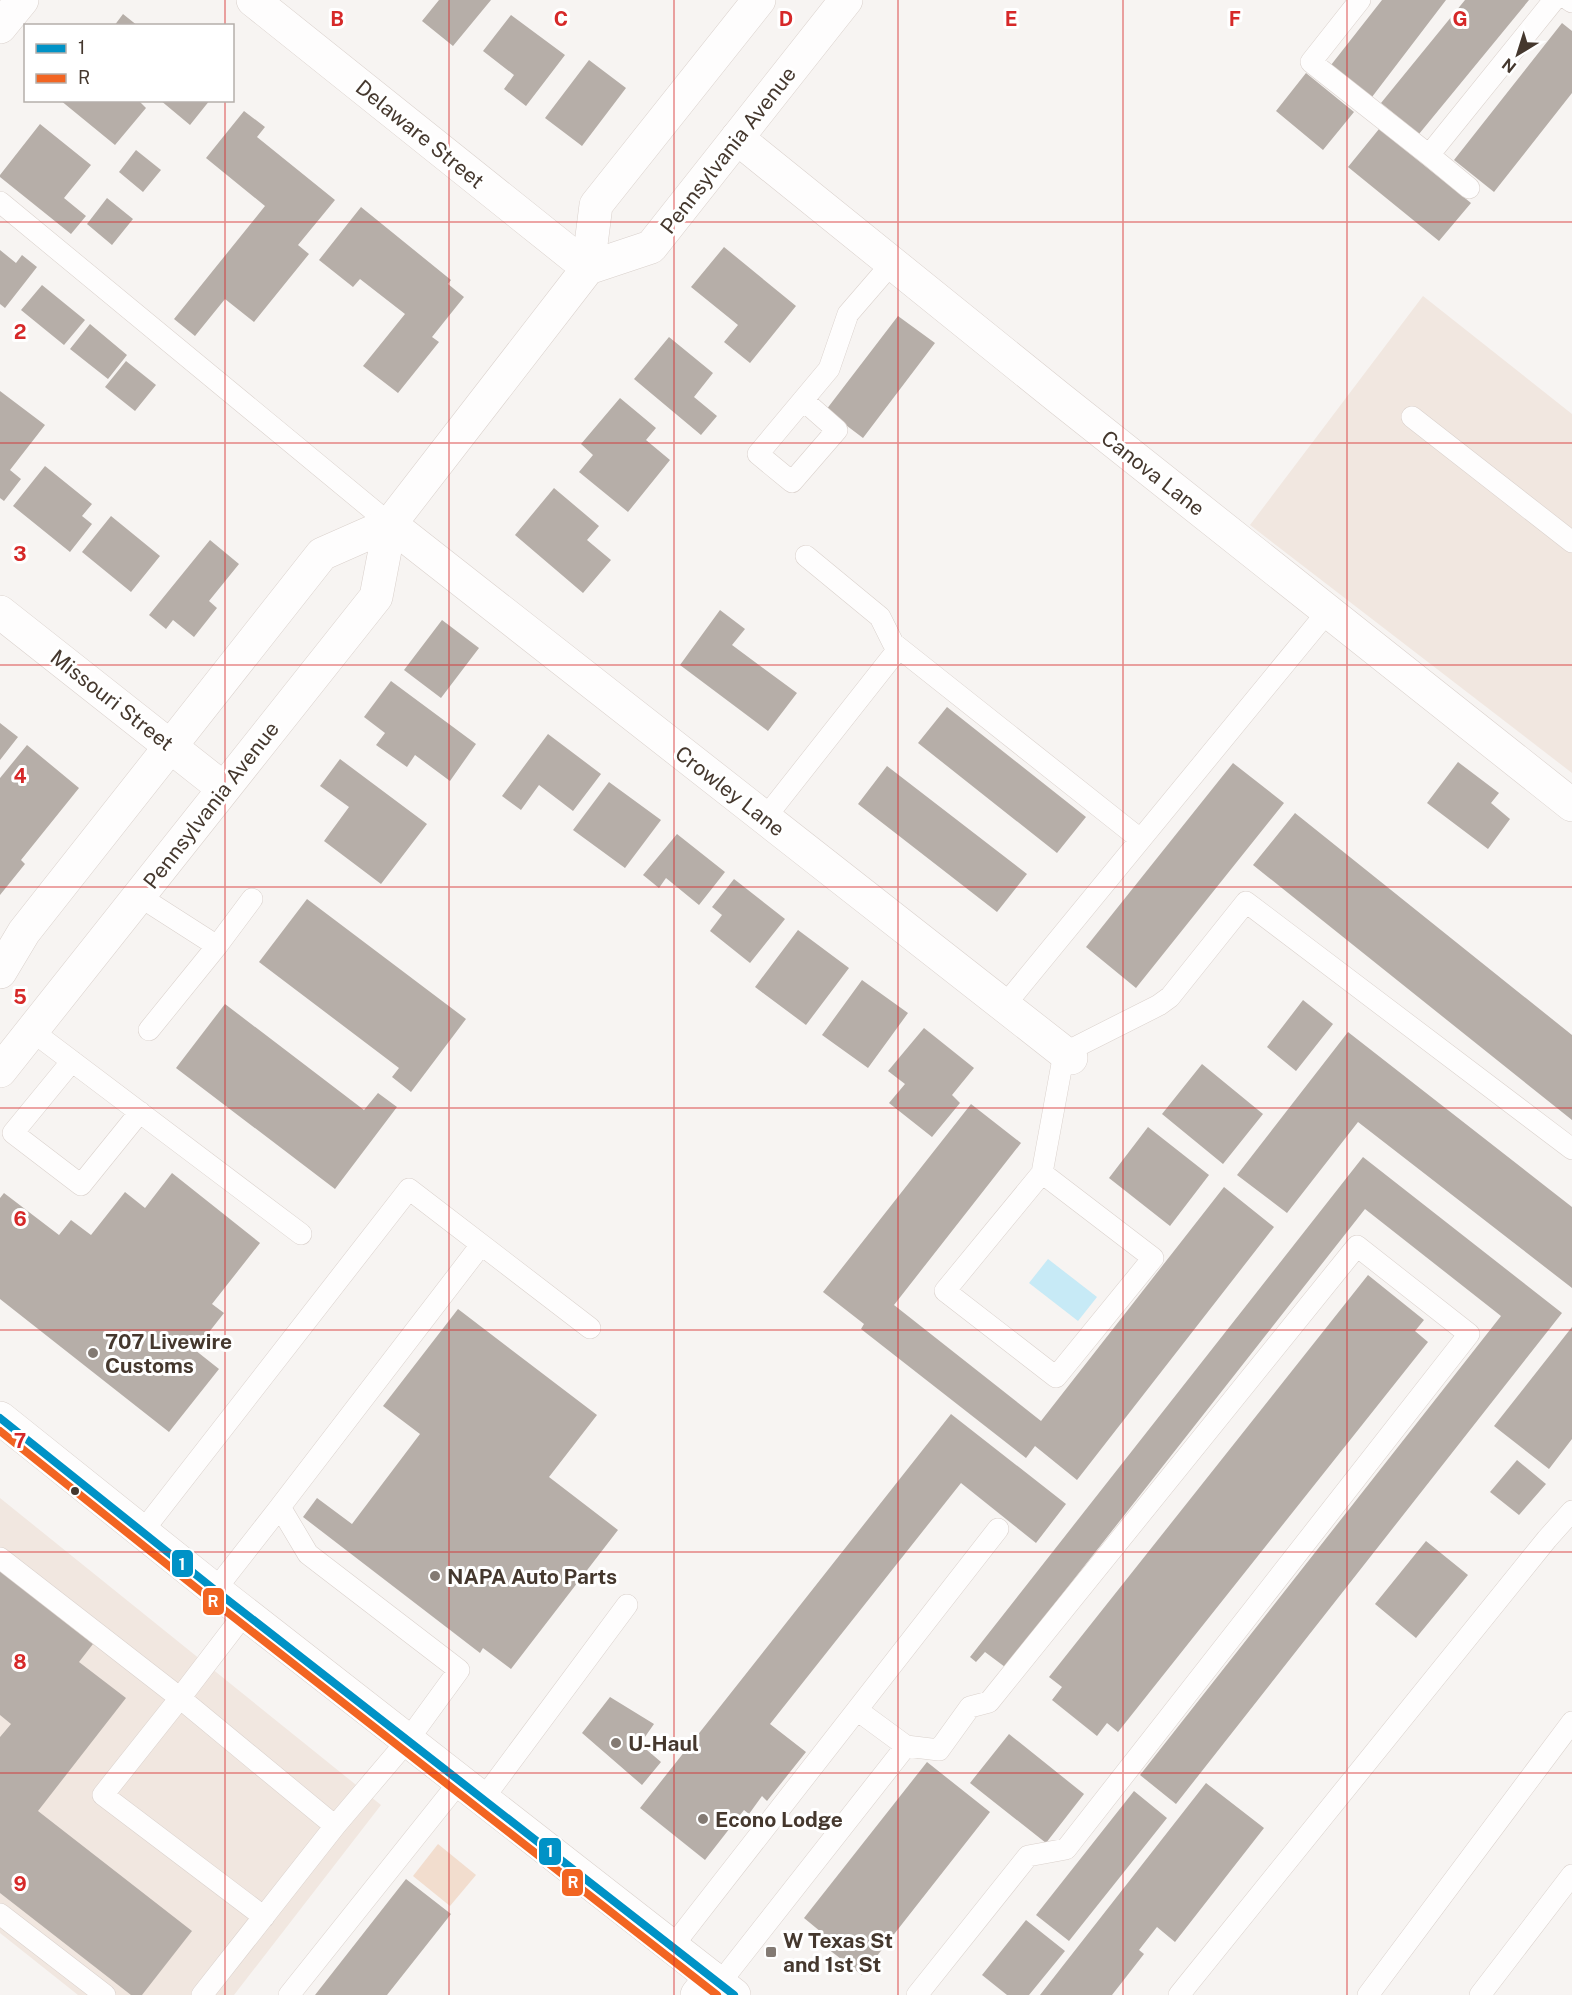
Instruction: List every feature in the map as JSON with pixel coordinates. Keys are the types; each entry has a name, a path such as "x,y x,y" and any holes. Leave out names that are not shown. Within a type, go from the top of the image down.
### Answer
{"main road":[{"path":"0,27 22,0"},
{"name":"Delaware Street","path":"253,0 588,268"},
{"path":"588,268 596,205 759,0"},
{"name":"Pennsylvania Avenue","path":"0,1071 376,597 390,524 588,268 651,247 846,0"},
{"name":"Canova Lane","path":"737,138 1572,805"},
{"name":"Pennsylvania Avenue","path":"0,972 24,932 322,554 390,524"},
{"name":"Crowley Lane","path":"390,524 1068,1055"},
{"name":"Missouri Street","path":"0,612 223,788"},
{"path":"0,1418 215,1590 672,1947 715,1988"}],"lane":[{"path":"1360,0 1311,62 1470,188"},
{"path":"1429,155 1554,0"},
{"path":"0,202 390,524"},
{"path":"803,400 829,369 848,314 892,263"},
{"path":"1412,417 1572,542"},
{"path":"806,556 880,617 892,643 1140,839"},
{"path":"1004,1006 1328,611"},
{"path":"765,818 899,648"},
{"path":"139,896 217,946"},
{"path":"149,1030 252,899"},
{"path":"1042,1173 1153,1258 1056,1377 945,1291 1042,1173 1068,1055 1170,997 1246,902 1572,1149"},
{"path":"32,1031 301,1234"},
{"path":"72,1061 13,1133 81,1185 140,1112"},
{"path":"142,1532 409,1189 590,1328"},
{"path":"215,1590 481,1245"},
{"path":"857,1710 906,1746 939,1750 970,1707 989,1702 1357,1246 1469,1334 1066,1849 1028,1856 917,1995"},
{"path":"202,1995 335,1826 408,1740 459,1670 308,1554 280,1507"},
{"path":"1179,1995 1572,1511"},
{"path":"672,1947 998,1529"},
{"path":"0,1558 180,1698 335,1826"},
{"path":"289,1995 471,1790 627,1605"},
{"path":"245,1613 103,1795 264,1917"},
{"path":"1368,1995 1572,1722"},
{"path":"715,1988 906,1746"},
{"path":"1480,1995 1572,1875"},
{"path":"0,1914 105,1995"}],"shaded area":[{"path":"1423,296 1572,414 1572,773 1250,525"},
{"path":"0,1498 381,1805 234,1995 78,1995 0,1933"},
{"path":"438,1844 476,1875 450,1906 413,1876"}],"water":[{"path":"1048,1259 1097,1297 1078,1321 1029,1283"}],"building":[{"path":"439,0 491,0 453,46 422,21"},
{"path":"1382,0 1446,0 1372,97 1331,65"},
{"path":"1465,0 1529,0 1419,134 1381,103"},
{"path":"123,14 136,24 116,24"},
{"path":"511,15 565,55 526,106 504,89 514,75 483,51"},
{"path":"1562,23 1572,31 1572,93 1494,192 1454,160"},
{"path":"589,60 626,88 582,146 545,118"},
{"path":"1306,73 1354,112 1323,150 1276,111"},
{"path":"62,102 140,102 146,108 115,145"},
{"path":"162,102 208,102 190,125"},
{"path":"244,111 265,127 257,137 335,200 298,245 309,254 254,322 225,299 195,336 174,319 265,206 206,158"},
{"path":"40,124 91,165 64,198 86,216 71,234 0,177"},
{"path":"1379,129 1471,203 1439,241 1348,167"},
{"path":"136,150 161,170 143,192 119,172"},
{"path":"107,198 133,219 112,245 87,224"},
{"path":"361,207 451,280 448,284 464,297 432,337 439,342 398,393 363,366 405,314 360,279 353,287 319,260"},
{"path":"724,247 796,306 750,363 724,342 738,325 691,287"},
{"path":"0,250 16,263 22,255 37,267 5,308 0,304"},
{"path":"42,285 85,320 64,345 21,310"},
{"path":"898,316 935,343 863,438 826,410"},
{"path":"90,324 127,355 108,379 70,349"},
{"path":"669,337 713,373 694,397 717,416 701,435 634,379"},
{"path":"126,361 156,385 135,411 105,387"},
{"path":"0,391 45,425 10,470 21,479 4,501 0,498"},
{"path":"620,398 656,428 646,440 670,460 628,512 579,472 593,455 581,444"},
{"path":"45,466 92,504 82,516 92,524 70,552 13,506"},
{"path":"554,488 599,526 587,540 611,560 583,593 515,535"},
{"path":"111,516 160,556 131,592 82,552"},
{"path":"210,540 239,564 209,601 217,608 194,637 173,620 166,629 149,615"},
{"path":"720,610 745,629 732,645 797,693 768,731 680,665"},
{"path":"442,620 479,648 441,698 404,670"},
{"path":"391,681 476,744 450,781 415,755 407,767 376,745 385,733 364,717"},
{"path":"947,707 1086,817 1057,853 918,743"},
{"path":"0,723 18,737 0,760"},
{"path":"548,734 601,774 573,811 539,785 521,810 502,796"},
{"path":"27,745 79,788 21,860 25,864 0,895 0,778"},
{"path":"340,759 427,824 381,884 324,841 349,807 320,786"},
{"path":"1458,762 1499,793 1491,803 1510,819 1488,849 1427,803"},
{"path":"1233,763 1284,803 1136,988 1086,947"},
{"path":"887,766 1027,874 997,912 858,804"},
{"path":"609,782 661,820 625,868 573,830"},
{"path":"1295,813 1572,1035 1572,1120 1253,865"},
{"path":"677,834 725,872 699,905 666,878 659,888 643,875"},
{"path":"734,879 785,919 750,963 710,931 722,915 712,907"},
{"path":"307,899 466,1019 411,1092 392,1077 399,1068 259,962"},
{"path":"798,930 849,968 806,1025 755,987"},
{"path":"862,980 908,1013 868,1068 822,1035"},
{"path":"1303,1000 1333,1024 1296,1071 1267,1047"},
{"path":"225,1004 364,1110 378,1093 397,1107 335,1189 176,1068"},
{"path":"924,1028 974,1068 952,1095 960,1103 932,1137 889,1103 905,1084 888,1071"},
{"path":"1348,1032 1572,1207 1572,1288 1358,1122 1287,1213 1237,1175"},
{"path":"1202,1064 1263,1114 1223,1164 1162,1114"},
{"path":"971,1104 1021,1143 894,1305 1041,1421 1224,1187 1274,1227 1077,1480 1035,1446 1026,1458 861,1329 864,1324 823,1292"},
{"path":"1148,1127 1209,1175 1170,1226 1109,1178"},
{"path":"1363,1157 1562,1313 1176,1804 1140,1775 1501,1316 1365,1209 1005,1667 985,1652 976,1662 970,1657"},
{"path":"172,1173 260,1243 212,1304 224,1313 195,1350 219,1369 169,1432 0,1299 0,1198 4,1193 59,1235 71,1220 91,1235 125,1192 145,1208"},
{"path":"1368,1275 1424,1320 1415,1331 1428,1342 1118,1732 1107,1723 1097,1736 1052,1700 1062,1687 1049,1677"},
{"path":"458,1309 597,1415 549,1477 618,1530 511,1669 483,1648 480,1653 303,1517 317,1498 352,1524 420,1434 383,1406"},
{"path":"1572,1327 1572,1439 1549,1469 1494,1426"},
{"path":"951,1414 1066,1504 1036,1543 961,1483 770,1724 806,1752 767,1801 762,1796 749,1814 744,1810 705,1860 640,1808"},
{"path":"1517,1460 1546,1484 1519,1515 1490,1492"},
{"path":"1426,1541 1468,1575 1416,1638 1375,1604"},
{"path":"0,1571 93,1644 79,1662 126,1698 38,1811 192,1931 142,1995 131,1995 0,1893 0,1737 11,1724 0,1715"},
{"path":"610,1697 654,1724 640,1744 661,1762 642,1785 582,1733"},
{"path":"1009,1734 1084,1794 1046,1843 970,1783"},
{"path":"927,1762 990,1812 862,1975 815,1939 821,1932 804,1918"},
{"path":"1206,1783 1264,1828 1175,1942 1157,1927 1139,1950 1144,1954 1112,1995 1040,1995"},
{"path":"1134,1791 1167,1818 1069,1941 1036,1915"},
{"path":"406,1879 451,1914 387,1995 315,1995"},
{"path":"1026,1920 1065,1951 1029,1995 1007,1995 982,1975"}],"transit line":[{"name":"1","path":"0,1418 215,1590 734,1995"},
{"name":"R","path":"0,1431 209,1598 717,1995"}],"place":[{"name":"707 Livewire Customs","path":"93,1353"},
{"name":"NAPA Auto Parts","path":"435,1576"},
{"name":"U-Haul","path":"616,1743"},
{"name":"Econo Lodge","path":"703,1819"},
{"name":"W Texas St and 1st St","path":"771,1952"}]}
